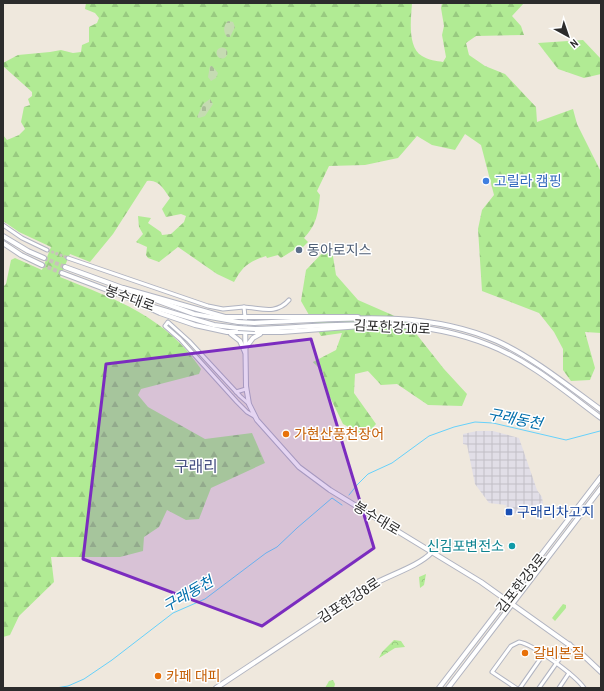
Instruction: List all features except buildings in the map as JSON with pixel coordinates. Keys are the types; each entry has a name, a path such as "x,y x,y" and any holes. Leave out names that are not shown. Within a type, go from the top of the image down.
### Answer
{"street":[{"path":"3,225 22,238 48,250"},
{"path":"3,236 28,251 44,258"},
{"path":"3,243 21,255 42,265"},
{"path":"68,258 208,306 222,309 244,306 274,310 282,307 289,300"},
{"name":"봉수대로","path":"65,267 194,314 238,322 254,323"},
{"name":"봉수대로","path":"62,273 132,300 214,325 255,329"},
{"path":"123,288 157,296 202,312 224,317 245,318 348,315 372,318"},
{"path":"132,300 195,325 227,332 245,334 333,330 371,324"},
{"path":"244,306 245,318"},
{"name":"봉수대로","path":"245,318 246,389 249,404 254,416"},
{"name":"김포한강10로","path":"254,323 372,318 396,318 436,323 487,337 531,360 601,410"},
{"name":"봉수대로","path":"249,404 182,334 168,322 166,324 165,326 180,339 237,402 254,416 284,451 307,474 330,490 405,535 431,553 481,582 570,644 601,672"},
{"name":"김포한강10로","path":"255,329 371,324 434,328 462,335 490,345 538,372 601,418"},
{"path":"227,332 238,338 246,354"},
{"path":"246,347 253,338 262,333"},
{"path":"236,392 246,389"},
{"path":"237,402 249,404"},
{"name":"김포한강3로","path":"439,688 601,477"},
{"name":"김포한강3로","path":"448,688 601,488"},
{"name":"김포한강8로","path":"215,688 370,586 424,560 431,553"},
{"path":"516,688 492,672 511,646 522,642 556,663 584,688"},
{"path":"539,688 570,644"},
{"path":"520,688 543,655"},
{"path":"559,688 569,673"}],"highlighted area":[{"path":"311,339 374,548 262,626 83,559 106,364"}],"shaded area":[{"path":"477,431 493,431 519,438 537,490 542,497 543,504 504,517 506,505 489,503 475,484 467,445 463,444 463,434"}],"green space":[{"path":"86,3 412,3 411,32 417,52 424,57 443,62 446,57 442,35 444,26 441,8 442,3 524,3 512,16 521,26 524,35 476,36 466,43 469,55 485,66 505,74 536,107 537,122 573,109 577,124 601,172 601,333 585,332 595,368 590,380 571,381 563,370 563,349 554,332 539,313 482,291 478,229 482,210 494,195 481,145 465,134 455,150 432,145 417,136 398,158 365,165 329,166 317,191 320,195 316,218 312,228 304,238 308,242 300,250 297,248 281,258 278,255 267,258 266,256 255,260 243,268 234,282 217,274 178,247 159,262 148,258 146,255 147,247 136,242 143,234 139,227 138,216 151,218 148,223 161,232 162,235 171,234 184,222 186,216 181,214 166,217 162,209 170,198 158,183 147,181 113,234 90,262 70,254 60,277 120,302 156,323 187,351 201,369 199,374 141,389 138,395 148,407 205,439 252,433 265,463 211,488 199,519 186,520 167,510 159,527 144,537 143,551 120,557 51,557 54,582 19,616 10,635 3,637 3,287 6,284 11,260 15,258 42,270 51,247 19,232 3,221 3,135 7,140 19,135 25,129 21,122 24,107 30,105 28,99 32,96 32,92 3,66 3,63 18,55 61,50 73,53 81,52 82,45 89,42 89,27 97,23 99,18 95,13 85,9"},
{"path":"228,21 233,22 235,27 230,37 227,37 224,31 225,24"},
{"path":"583,40 601,59 601,74 584,78 558,69 538,43"},
{"path":"220,48 224,48 226,49 226,57 220,58 217,55 217,51"},
{"path":"210,66 212,66 218,73 216,78 211,81 208,77"},
{"path":"210,99 213,104 205,116 199,118 197,117 203,104"},
{"path":"331,244 336,275 358,300 406,321 444,369 467,394 462,406 428,405 397,384 381,385 368,371 355,374 354,393 376,424 365,436 343,424 328,393 323,372 313,362 336,350 342,333 321,336 301,301 306,270"},
{"path":"426,574 424,585 420,588 419,577"},
{"path":"563,604 566,605 566,608 555,621 552,618"},
{"path":"394,640 401,641 405,647 395,648 379,658 382,652"},
{"path":"333,680 335,684 334,688 325,688 329,681"}],"waterway":[{"name":"구래동천","path":"349,495 368,474 392,463 429,436 454,427 475,422 493,423 566,440 600,431"},
{"name":"구래동천","path":"56,688 68,686 84,679 112,660 173,613 205,599 266,553 277,547 332,498 342,505"}],"tunnel":[{"path":"47,250 68,258"},
{"path":"44,258 65,267"},
{"path":"42,265 62,273"}],"place":[{"name":"고릴라 캠핑","path":"486,181"},
{"name":"동아로지스","path":"299,250"},
{"name":"가현산풍천장어","path":"286,434"},
{"name":"구래리차고지","path":"509,512"},
{"name":"신김포변전소","path":"512,546"},
{"name":"갈비본질","path":"525,653"},
{"name":"카페 대피","path":"158,676"}],"district":[{"name":"구래리","path":"196,466"}]}
